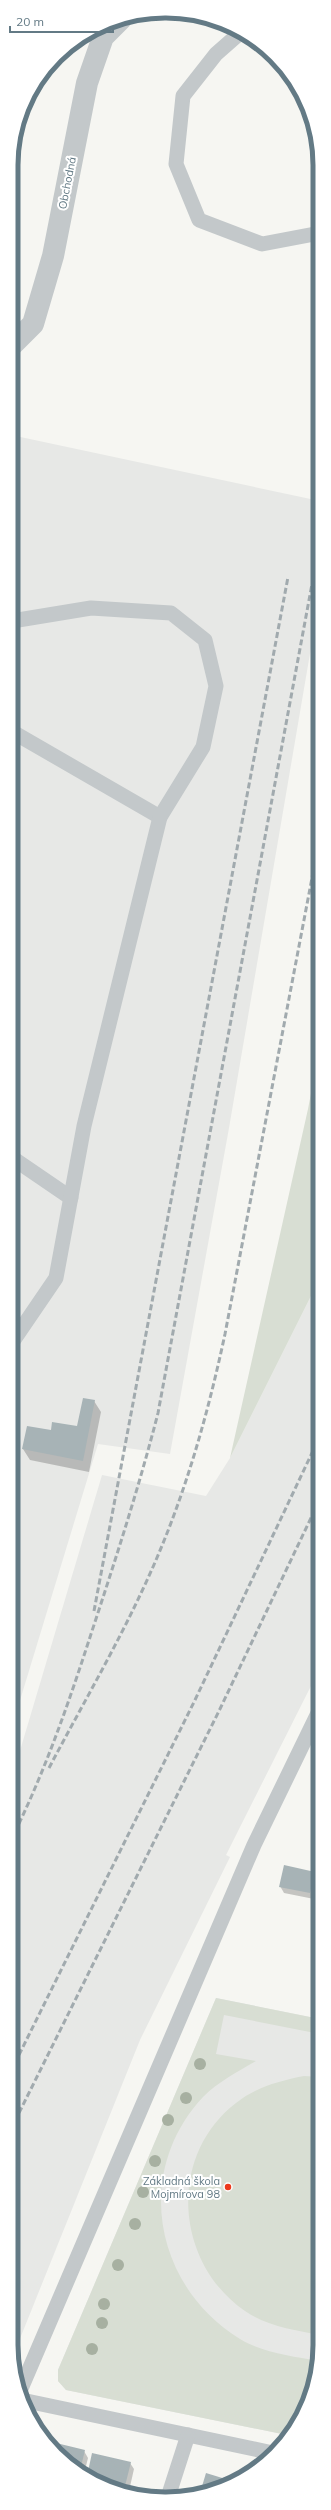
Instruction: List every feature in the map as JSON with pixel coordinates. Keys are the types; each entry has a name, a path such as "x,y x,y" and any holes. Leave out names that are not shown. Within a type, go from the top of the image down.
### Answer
{"street":[{"name":"Obchodná","path":"18,339 33,324 53,256 87,82 103,37 111,28"}],"lane":[{"path":"236,36 216,54 183,96 176,164 199,220 262,244 313,233"},
{"path":"18,622 91,608 171,613 205,640 216,686 203,747 160,817 84,1126 56,1278 18,1334"},
{"path":"18,735 160,817"},
{"path":"18,1162 71,1198"},
{"path":"23,2384 254,1845 313,1723"},
{"path":"29,2402 267,2452"},
{"path":"170,2492 188,2435"}],"shaded area":[{"path":"18,436 313,500 313,636 229,1128 170,1454 98,1444 18,1707"},
{"path":"313,1083 313,1292 230,1458"},
{"path":"313,1292 313,1682 226,1855 230,1857 140,2040 18,2344 18,1757 102,1475 206,1496 230,1458"},
{"name":"Základná škola Mojmírova 98","path":"216,1998 313,2018 313,2354 308,2383 302,2401 283,2434 66,2390 58,2381 58,2370"},
{"path":"216,1998 313,2018 313,2033 224,2015 216,2054 256,2061 228,2078 203,2097 181,2127 167,2159 161,2193 163,2226 172,2259 188,2289 211,2316 240,2339 258,2348 312,2360 308,2383 302,2401 283,2434 66,2390 58,2381 58,2370"},
{"path":"304,2076 313,2077 313,2334 281,2327 253,2316 245,2311 222,2290 204,2266 193,2238 188,2209 190,2179 198,2151 214,2125 244,2097 260,2089 286,2080"}],"building":[{"path":"83,1398 95,1400 83,1461 22,1449 27,1426 51,1430 52,1422 77,1426"},
{"path":"284,1865 313,1872 313,1880 310,1893 279,1887"},
{"path":"56,2443 85,2450 81,2465"},
{"path":"92,2453 131,2462 125,2486 100,2477 88,2470"},
{"path":"206,2473 226,2479 222,2481 202,2487"}],"railway":[{"path":"94,1611 288,577"},
{"path":"18,1825 35,1789 56,1737 110,1577 158,1413 312,584"},
{"path":"49,1768 142,1591 169,1529 201,1433 225,1334 313,873"},
{"path":"18,2057 195,1700 313,1451"},
{"path":"18,2115 219,1711 313,1514"}],"place":[{"name":"Základná škola Mojmírova 98","path":"228,2187"}]}
